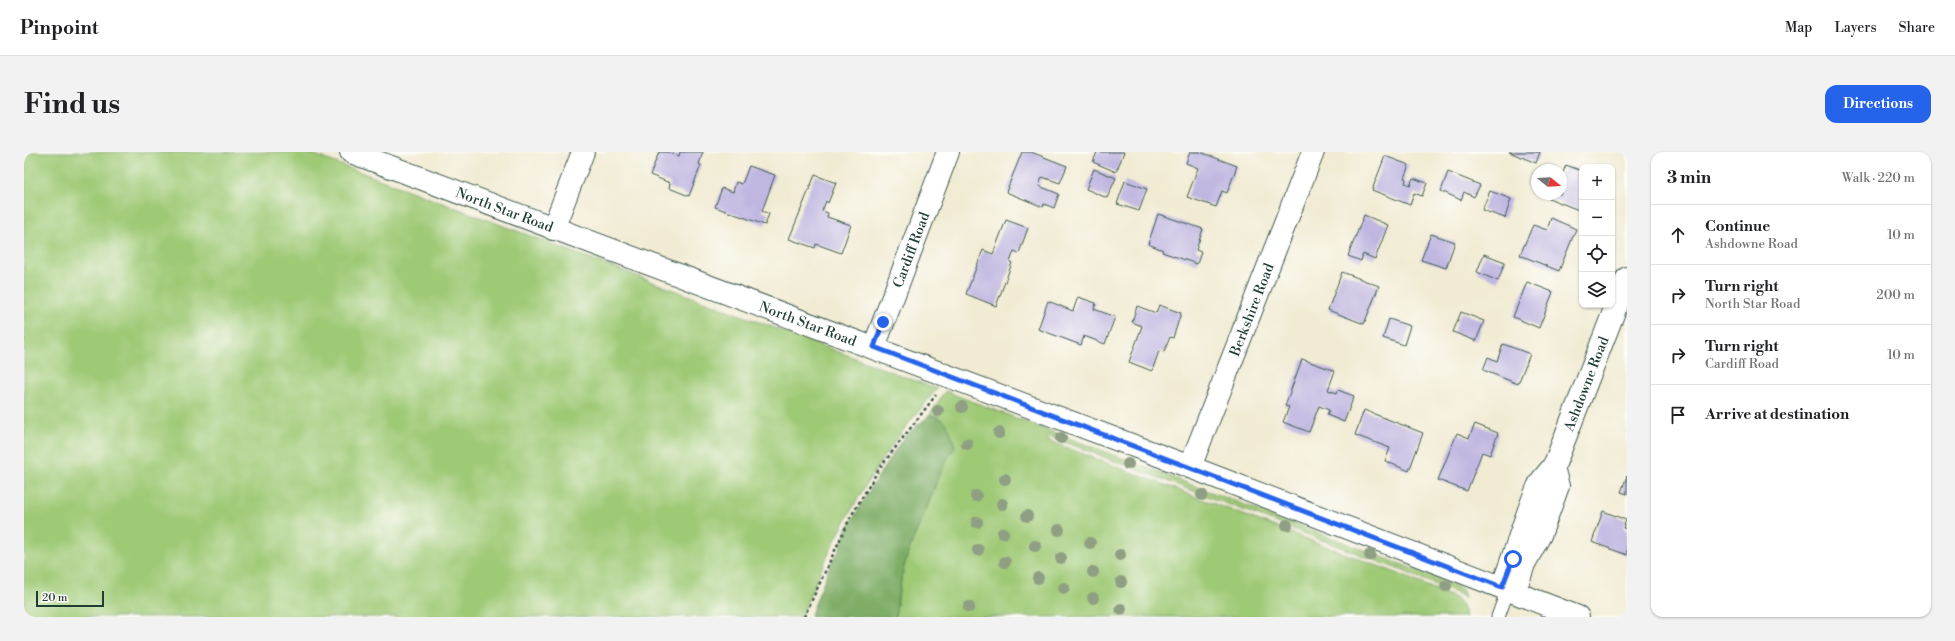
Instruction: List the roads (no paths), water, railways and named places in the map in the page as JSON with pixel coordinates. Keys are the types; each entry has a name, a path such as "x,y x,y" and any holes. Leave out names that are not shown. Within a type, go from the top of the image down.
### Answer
{"street":[{"name":"North Star Road","path":"352,152 553,229 874,347 1578,617"},
{"path":"553,229 583,152"},
{"name":"Cardiff Road","path":"874,347 948,152"},
{"name":"Berkshire Road","path":"1190,467 1313,152"},
{"name":"Ashdowne Road","path":"1508,589 1540,535 1558,486 1554,466 1627,278"}],"lane":[{"path":"1498,617 1508,589"}]}
